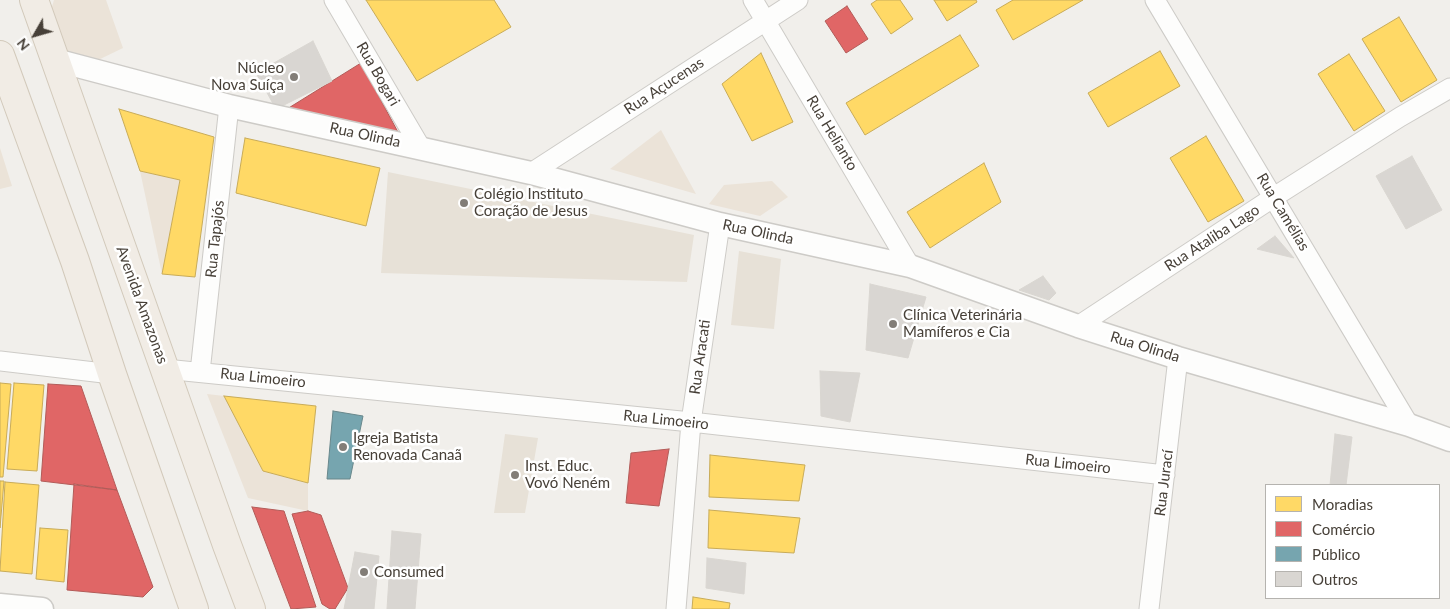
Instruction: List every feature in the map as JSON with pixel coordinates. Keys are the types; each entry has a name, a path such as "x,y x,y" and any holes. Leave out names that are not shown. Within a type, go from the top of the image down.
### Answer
{"main road":[{"name":"Avenida Amazonas","path":"34,0 251,609"},
{"path":"0,55 75,261 112,374 194,609"}],"street":[{"name":"Rua Bogari","path":"334,0 421,148"},
{"name":"Rua Helianto","path":"753,0 910,266"},
{"name":"Rua Açucenas","path":"531,173 798,0"},
{"name":"Rua Camélias","path":"1155,0 1409,425"},
{"name":"Rua Olinda","path":"55,60 229,106 531,173 720,224 910,266 1078,326 1178,358 1409,425 1450,440"},
{"name":"Rua Ataliba Lago","path":"1078,326 1274,197 1400,117 1450,88"},
{"name":"Rua Tapajós","path":"200,372 229,106"},
{"name":"Rua Aracati","path":"676,609 691,422 720,224"},
{"name":"Rua Jurací","path":"1149,609 1178,358"},
{"path":"0,361 112,374"},
{"name":"Rua Limoeiro","path":"165,369 691,422 1165,475"},
{"path":"0,605 42,609"}],"shaded area":[{"path":"54,0 106,0 123,48 96,61 71,55 45,30"},
{"path":"661,130 696,194 610,169"},
{"path":"0,148 12,186 0,189"},
{"path":"140,171 180,180 162,274"},
{"name":"Colégio Instituto Coração de Jesus","path":"388,172 694,235 687,282 381,273"},
{"path":"772,181 788,197 760,216 709,204 724,185"},
{"path":"739,251 781,259 774,329 731,325"},
{"path":"207,394 224,396 241,424 263,471 308,483 308,511 248,498"},
{"name":"Inst. Educ. Vovó Neném","path":"505,434 538,438 525,513 494,513"}],"building: Moradias":[{"path":"366,0 494,0 511,27 417,81"},
{"path":"877,0 900,0 913,19 891,34 871,4"},
{"path":"934,0 976,0 977,2 947,21"},
{"path":"1013,0 1083,0 1013,40 996,10"},
{"path":"1399,17 1437,80 1401,102 1362,39"},
{"path":"960,35 979,66 865,135 846,103"},
{"path":"1160,51 1180,86 1108,127 1088,93"},
{"path":"761,53 793,122 752,141 722,84"},
{"path":"1349,54 1385,111 1354,131 1318,74"},
{"path":"119,109 214,137 195,277 162,274 180,180 140,171"},
{"path":"1206,136 1244,201 1208,222 1170,158"},
{"path":"245,138 380,168 366,226 236,193"},
{"path":"984,163 1001,202 930,248 907,212"},
{"path":"0,383 11,384 3,477 0,477"},
{"path":"14,383 44,385 37,471 7,469"},
{"path":"224,396 316,406 308,483 263,471"},
{"path":"710,455 805,465 799,501 709,497"},
{"path":"0,481 4,481 0,528"},
{"path":"5,482 39,485 32,574 0,571"},
{"path":"709,510 800,518 794,553 708,548"},
{"path":"40,528 68,530 64,582 36,579"},
{"path":"693,597 730,603 729,609 692,609"}],"building: Comércio":[{"path":"847,6 868,39 846,53 825,21"},
{"path":"361,63 399,134 287,109"},
{"path":"48,384 81,386 117,490 41,481"},
{"path":"669,449 659,506 626,503 631,453"},
{"path":"74,484 117,490 153,587 143,597 67,590"},
{"path":"252,507 284,511 316,607 291,609"},
{"path":"308,511 321,515 348,588 335,609 330,609 322,604 292,514"}],"building: Público":[{"name":"Igreja Batista Renovada Canaã","path":"333,411 363,416 350,479 327,479"}],"building: Outros":[{"name":"Núcleo Nova Suíça","path":"313,41 332,81 276,109 256,73"},
{"path":"1412,156 1442,210 1406,229 1376,176"},
{"path":"1275,236 1294,258 1257,249"},
{"path":"1043,276 1056,293 1049,300 1019,290"},
{"name":"Clínica Veterinária Mamíferos e Cia","path":"870,284 926,297 908,358 866,350"},
{"path":"820,371 860,373 850,422 821,416"},
{"path":"1335,434 1352,437 1346,484 1330,484"},
{"path":"392,531 421,534 415,609 387,609"},
{"name":"Consumed","path":"355,552 379,556 374,609 344,609"},
{"path":"707,558 746,563 744,594 706,588"}],"place":[{"name":"Núcleo Nova Suíça","path":"294,77"},
{"name":"Colégio Instituto Coração de Jesus","path":"464,203"},
{"name":"Clínica Veterinária Mamíferos e Cia","path":"893,324"},
{"name":"Igreja Batista Renovada Canaã","path":"343,447"},
{"name":"Inst. Educ. Vovó Neném","path":"515,475"},
{"name":"Consumed","path":"364,572"}]}
